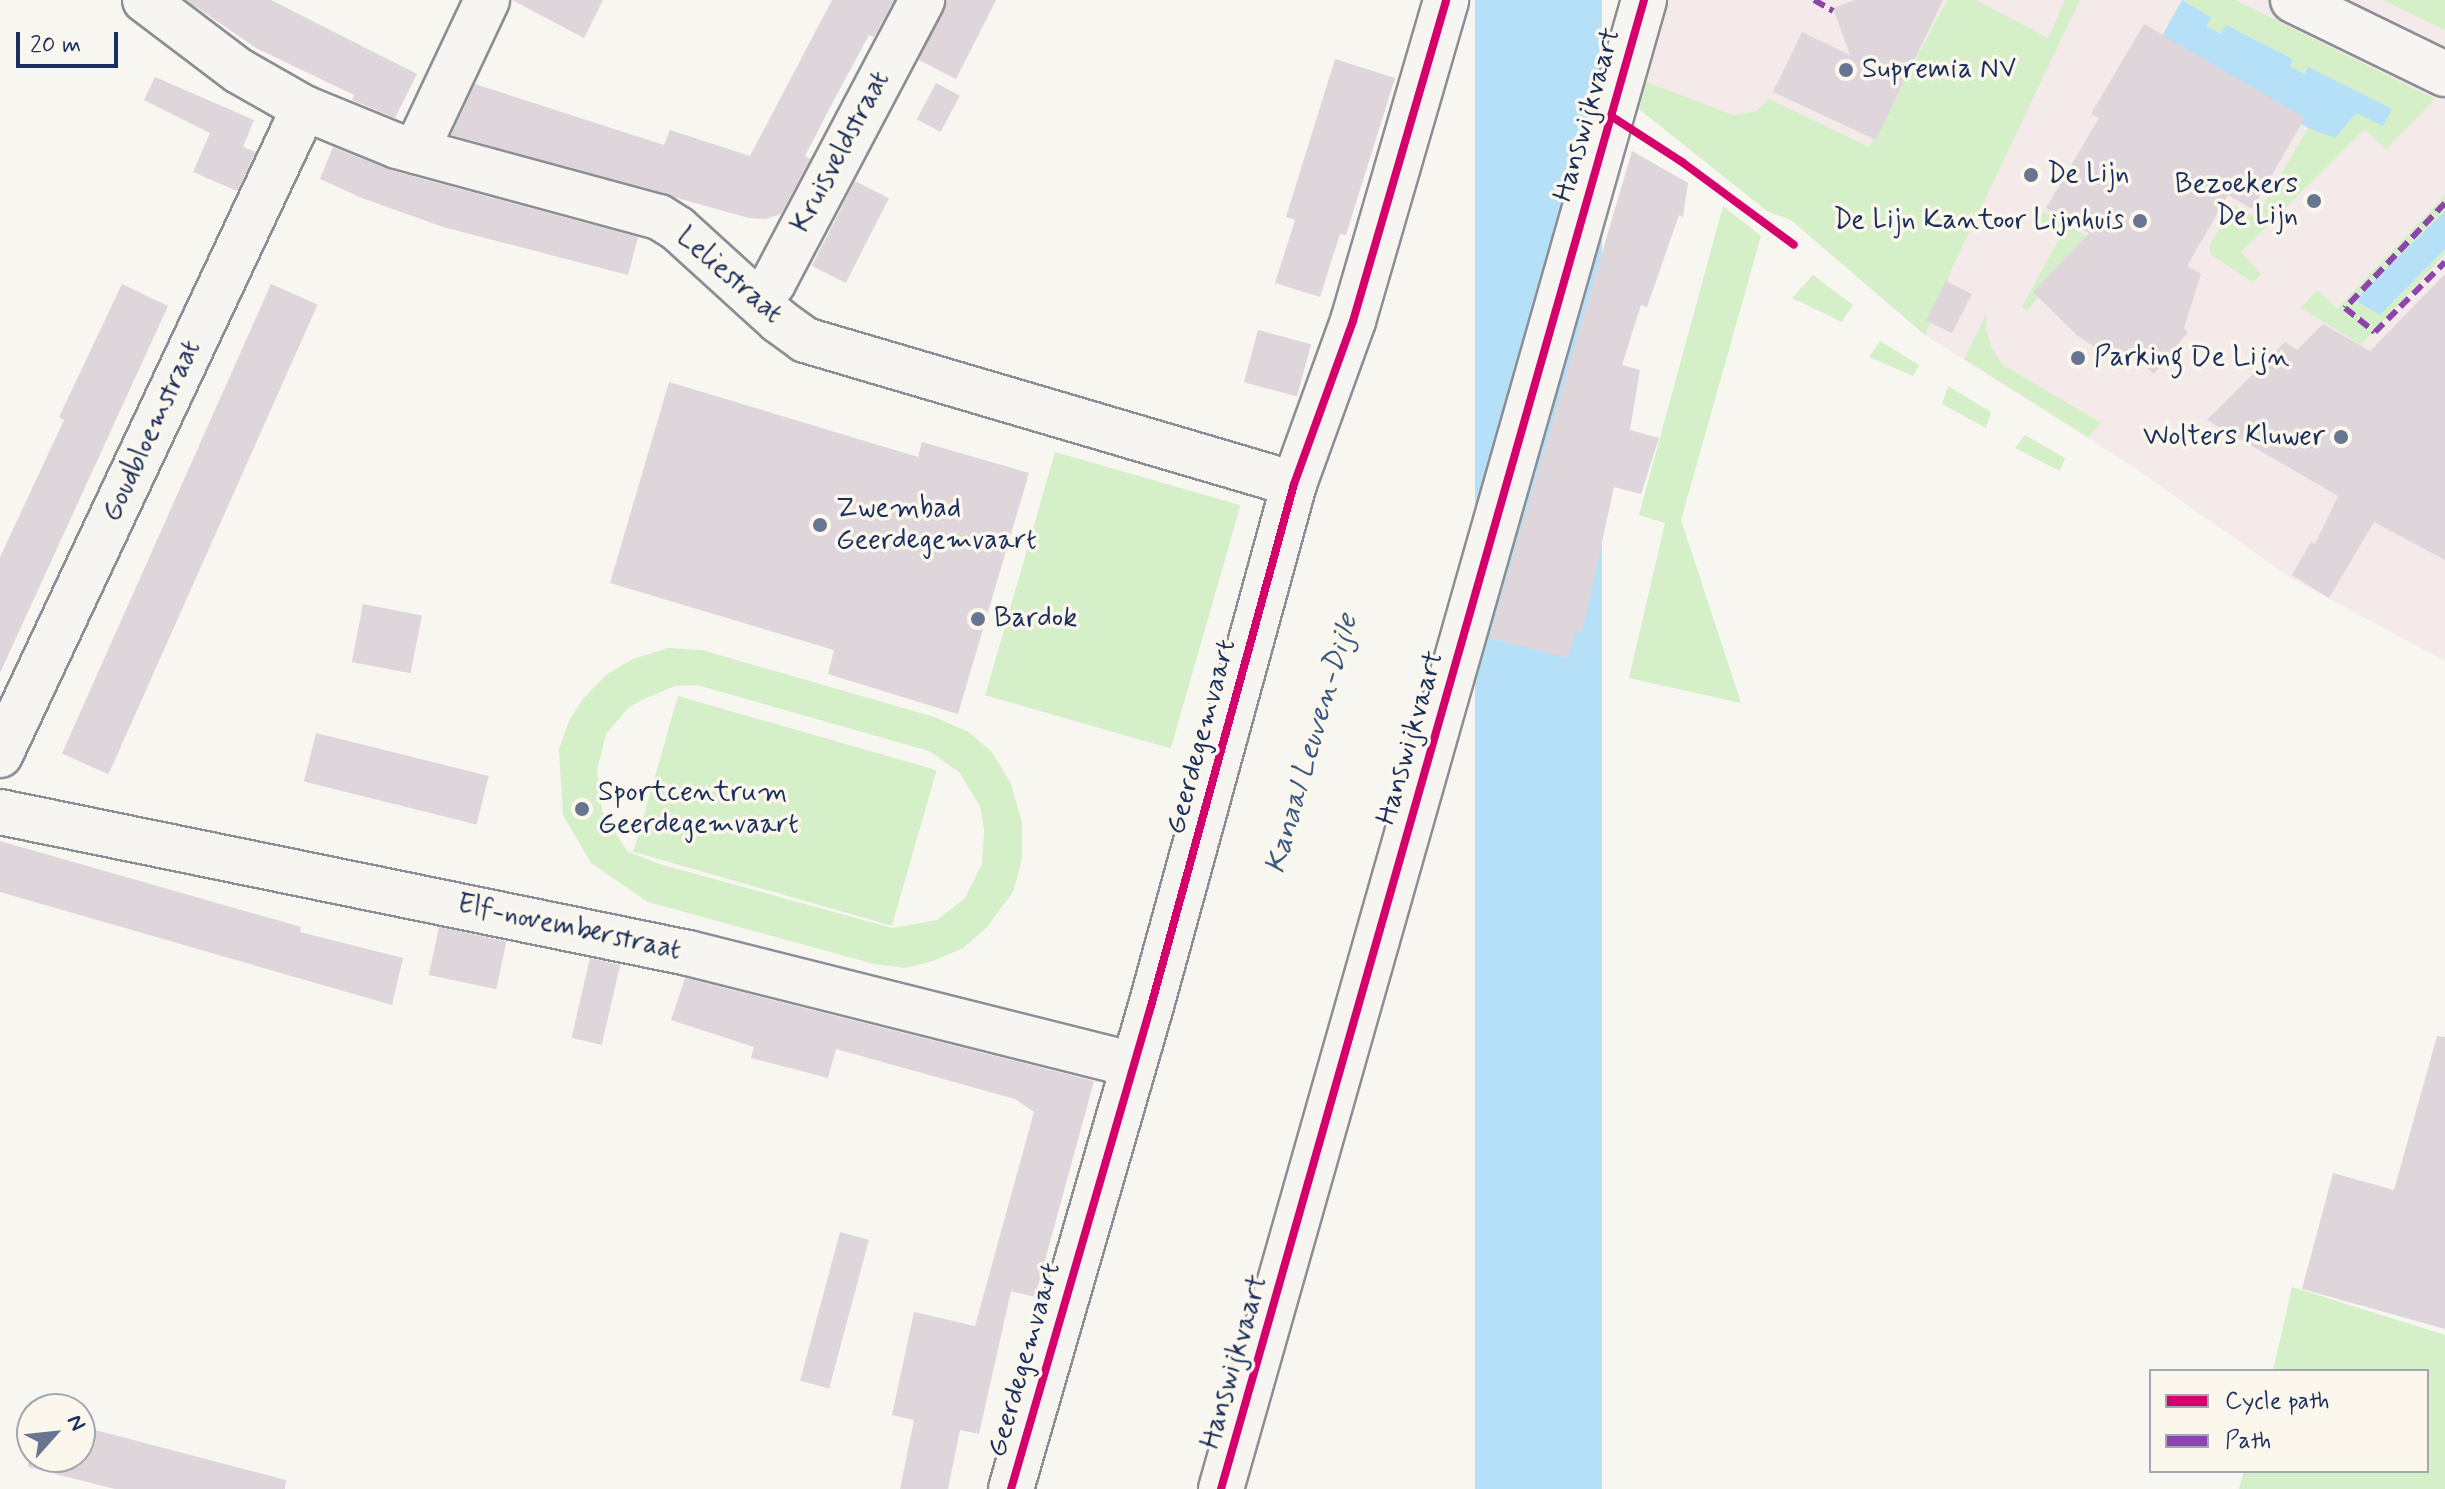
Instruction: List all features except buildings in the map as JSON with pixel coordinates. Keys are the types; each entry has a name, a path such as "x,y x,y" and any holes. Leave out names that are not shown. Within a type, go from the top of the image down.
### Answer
{"street":[{"name":"Leliestraat","path":"145,0 239,71 304,108 416,151 659,217 689,238 805,340 1294,484"},
{"path":"416,151 487,0"},
{"name":"Kruisveldstraat","path":"754,298 773,283 922,0"},
{"name":"Geerdegemvaart","path":"1011,1489 1133,1065 1294,484 1353,321 1446,0"},
{"name":"Hanswijkvaart","path":"1221,1489 1644,0"},
{"path":"2293,0 2445,74"},
{"name":"Goudbloemstraat","path":"0,755 304,108"},
{"name":"Elf-novemberstraat","path":"0,812 688,953 1133,1065"}],"shaded area":[{"path":"1667,0 2445,0 2445,661 2291,578 2129,464 1925,335 1791,220 1767,211 1639,109"}],"green space":[{"path":"1947,0 1976,0 2048,38 2065,0 2080,0 1953,266 1925,335 1791,220 1767,211 1639,109 1646,82 1733,115 1755,112 1769,99 1869,147"},
{"path":"2182,0 2235,0 2435,99 2386,149 2365,129 2241,252 2261,274 2252,282 2210,254 2210,244 2234,205 2256,218 2308,128 2335,138 2307,68 2304,74 2289,66 2293,59 2226,25 2221,34 2207,26 2211,17"},
{"path":"2383,0 2445,0 2445,30"},
{"path":"2445,195 2445,211 2356,300 2381,314 2445,249 2445,254 2361,345 2301,308 2317,290 2337,309"},
{"path":"1723,206 1761,236 1681,520 1741,703 1629,678 1665,523 1639,515"},
{"path":"2044,211 2089,238 2027,311 2022,307 2061,235 2038,220"},
{"path":"1813,275 1853,305 1842,322 1792,298"},
{"path":"1987,313 1986,329 1992,349 2003,365 2101,423 2088,437 1964,359"},
{"path":"1880,341 1919,365 1913,376 1869,357"},
{"path":"1948,386 1991,412 1986,428 1942,404"},
{"path":"2025,435 2065,458 2060,471 2015,448"},
{"path":"1055,452 1241,505 1171,748 985,695"},
{"name":"Sportcentrum Geerdegemvaart","path":"668,648 702,650 934,717 967,731 992,752 1011,784 1022,823 1022,859 1013,892 986,928 963,948 933,961 905,968 874,964 648,902 591,863 563,815 559,749 569,721 583,699 607,674 633,659","holes":["697,685 929,751 959,772 980,806 984,829 982,864 965,898 937,920 892,928 659,864 627,851 602,811 597,770 606,734 628,708 675,686"]},
{"path":"678,696 937,770 892,926 633,852"},
{"path":"2292,1287 2445,1335 2445,1489 2239,1489 2243,1473 2429,1473 2429,1369 2273,1369"}],"water":[{"path":"1475,0 1602,0 1602,1489 1475,1489"},
{"path":"2182,0 2211,17 2207,26 2221,34 2226,25 2293,59 2290,66 2304,74 2308,67 2392,109 2383,126 2356,113 2335,138 2308,128 2161,38"},
{"path":"2445,211 2445,249 2380,315 2355,300"}],"marked path":[{"path":"1814,0 1833,11"},
{"path":"2445,203 2345,308 2375,332 2445,262"}],"cycle path":[{"path":"1011,1489 1151,1006 1294,484 1353,321 1446,0"},
{"path":"1221,1489 1644,0"},
{"path":"1611,116 1682,162 1794,245"}],"place":[{"name":"Supremia NV","path":"1846,70"},
{"name":"De Lijn","path":"2031,175"},
{"name":"Bezoekers De Lijn","path":"2314,201"},
{"name":"De Lijn Kantoor Lijnhuis","path":"2140,221"},
{"name":"Parking De Lijn","path":"2078,358"},
{"name":"Wolters Kluwer","path":"2341,437"},
{"name":"Zwembad Geerdegemvaart","path":"820,525"},
{"name":"Bardok","path":"978,619"},
{"name":"Sportcentrum Geerdegemvaart","path":"582,809"}],"water label":[{"name":"Kanaal Leuven-Dijle","path":"1312,744"}]}
